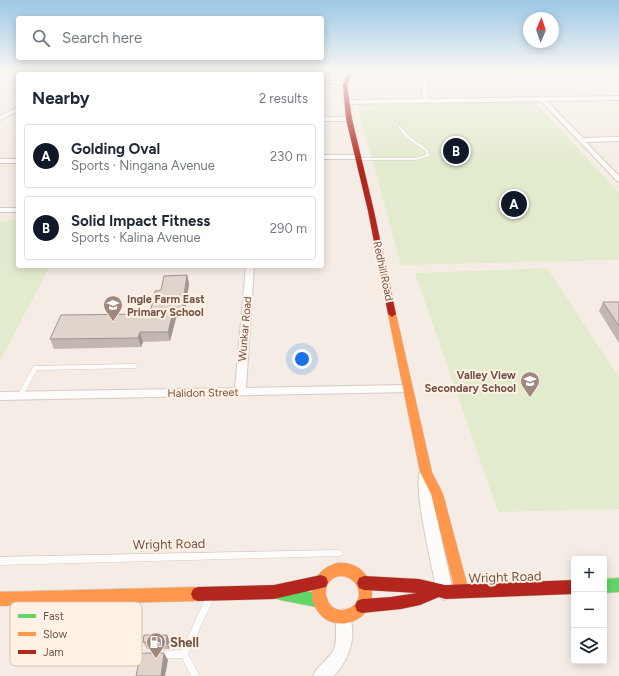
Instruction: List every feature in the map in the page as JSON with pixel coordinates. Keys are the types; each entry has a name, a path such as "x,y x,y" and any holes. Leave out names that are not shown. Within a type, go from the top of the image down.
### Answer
{"street":[{"name":"Redhill Road","path":"346,103 426,472 437,494 462,591"},
{"path":"545,103 619,180"},
{"path":"0,118 16,110"},
{"path":"324,119 349,119"},
{"path":"580,140 619,139"},
{"path":"324,157 358,158"},
{"path":"0,160 16,161"},
{"path":"0,210 16,210"},
{"name":"Wunkar Road","path":"240,392 250,268"},
{"name":"Halidon Street","path":"0,396 407,389"},
{"name":"Redhill Road","path":"426,472 425,495 442,592"},
{"path":"341,568 349,570 358,576 364,583 366,596 360,610 352,615 343,617 336,616 325,608 321,601 319,591 321,582 326,574 341,568"},
{"path":"0,600 118,595 274,592 321,582"},
{"name":"Wright Road","path":"364,583 419,586 442,592 571,587"},
{"path":"607,586 619,585"},
{"path":"274,592 321,601"},
{"name":"Wright Road","path":"362,606 420,599 442,592"},
{"path":"322,676 336,663 345,641 346,629 343,617"}],"lane":[{"path":"358,158 416,159 428,155 427,151 413,142 399,127"},
{"path":"20,396 35,368 134,366"},
{"name":"Wright Road","path":"0,561 339,553"},
{"path":"184,654 212,593"},
{"path":"118,595 119,602"},
{"path":"142,655 184,654"},
{"path":"184,654 196,676"}],"green space":[{"path":"536,103 619,193 619,260 401,265 357,104"},
{"path":"16,220 16,268 49,268 0,361 0,221"},
{"name":"Valley View Secondary School","path":"547,268 619,377 619,509 498,512 415,273"}],"building":[{"path":"187,275 182,308 174,309 168,332 140,332 138,338 50,339 61,315 150,314 155,291 161,290 164,276"},
{"path":"603,302 619,302 619,326"},
{"path":"144,635 167,635 166,642 143,642"},
{"path":"142,653 164,653 161,676 136,676 138,666 142,666"}],"traffic: fast":[{"path":"607,586 619,585"},
{"path":"280,593 321,601"}],"traffic: slow":[{"path":"392,314 426,472 437,494 462,591"},
{"path":"342,569 351,571 359,576 364,584 366,593 364,602 359,610 351,615 342,617 333,615 325,610 320,602 318,593 320,584 325,576 333,571 342,569"},
{"path":"0,599 198,594"}],"traffic: jam":[{"path":"347,103 349,119 371,211 392,314"},
{"path":"198,594 274,592 321,582"},
{"path":"364,583 419,586 445,592 571,587"},
{"path":"362,606 411,601 420,599 438,591"}],"place":[{"name":"Solid Impact Fitness","path":"456,151"},
{"name":"Golding Oval","path":"514,204"},
{"name":"Ingle Farm East Primary School","path":"113,322"},
{"name":"Valley View Secondary School","path":"530,398"},
{"name":"Shell","path":"156,659"}]}
